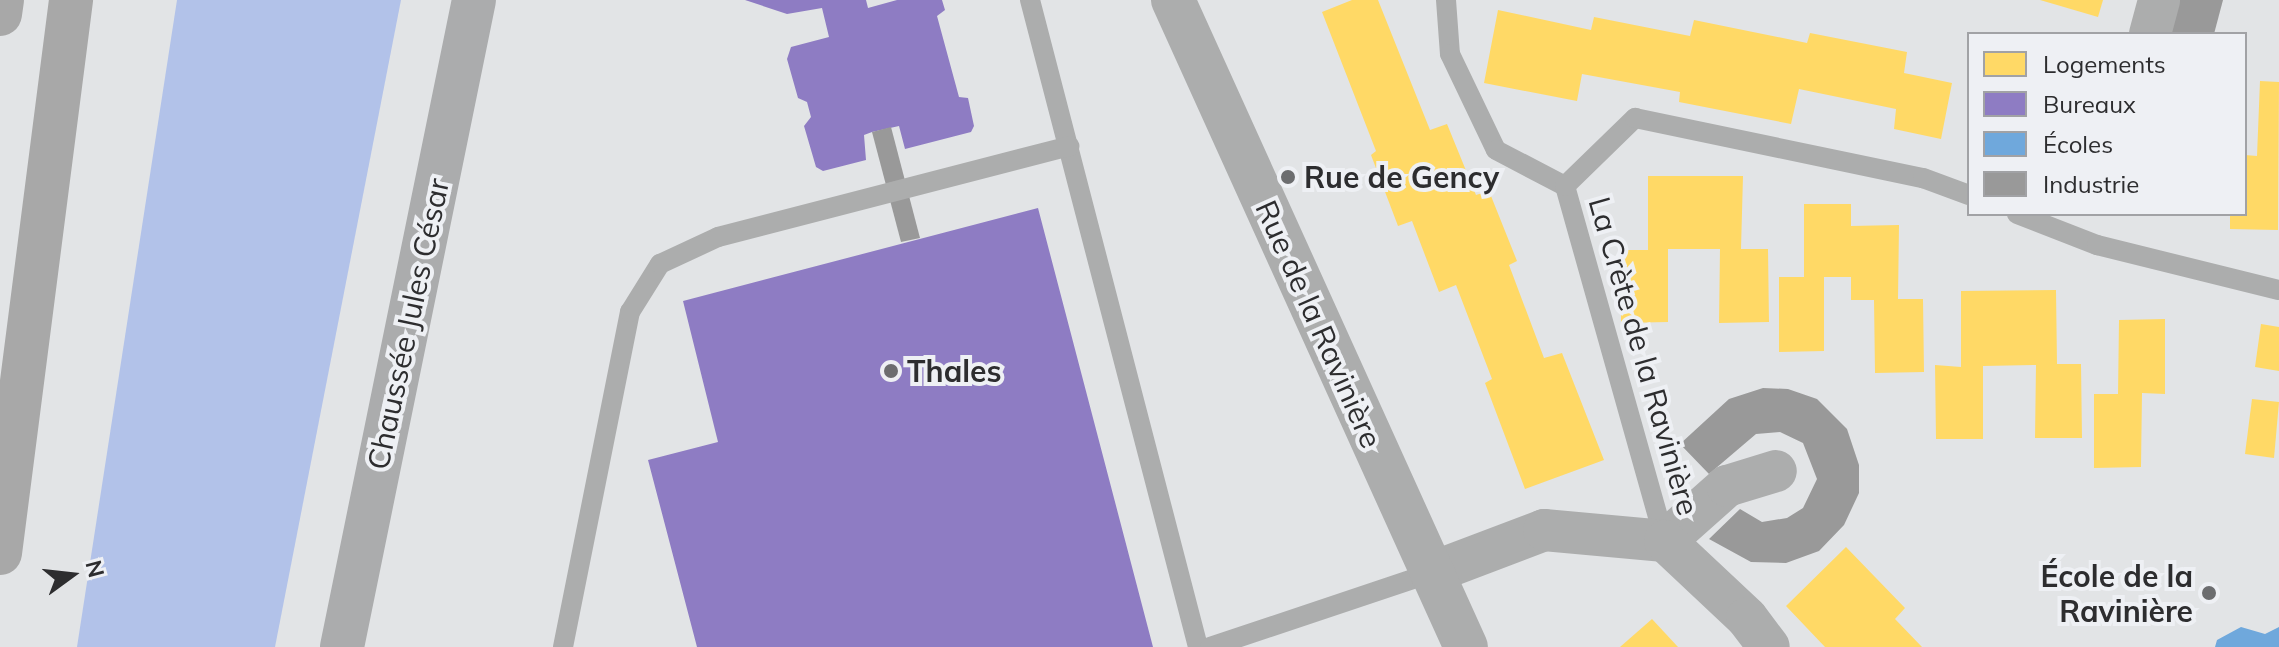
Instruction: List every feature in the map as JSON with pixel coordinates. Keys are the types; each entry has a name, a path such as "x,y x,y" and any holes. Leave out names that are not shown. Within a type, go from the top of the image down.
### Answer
{"highway":[{"path":"0,14 2,0"},
{"path":"0,553 71,0"}],"main road":[{"name":"Chaussée Jules César","path":"342,647 474,0"}],"street":[{"name":"Rue de la Ravinière","path":"1173,0 1466,647"},
{"path":"2151,32 2159,0"},
{"path":"1665,541 1727,486 1776,471"},
{"path":"1431,573 1544,530 1665,541 1747,618 1769,647"}],"lane":[{"path":"1030,0 1198,647"},
{"name":"La Crète de la Ravinière","path":"1446,0 1450,54 1496,150 1565,186 1665,541"},
{"path":"1565,186 1635,118 1923,178 1967,194"},
{"path":"563,647 630,312 660,264 718,237 1069,146"},
{"path":"2041,218 2097,245 2279,290"},
{"path":"1210,647 1431,573"}],"shaded area":[{"path":"177,0 401,0 275,647 77,647"}],"building: Logements":[{"path":"1352,0 1378,0 1430,130 1447,124 1476,195 1489,191 1517,261 1509,265 1544,358 1562,353 1604,460 1525,489 1485,383 1492,379 1456,285 1439,292 1412,221 1398,226 1371,155 1376,151 1322,12"},
{"path":"2040,0 2103,0 2098,17"},
{"path":"1498,10 1591,30 1594,17 1690,36 1694,20 1807,43 1810,33 1907,52 1904,73 1952,83 1941,139 1894,129 1896,109 1799,89 1791,124 1679,102 1680,92 1582,74 1577,101 1484,83"},
{"path":"2260,81 2279,82 2278,230 2230,229 2230,216 2247,216 2247,155 2257,156"},
{"path":"1648,176 1743,176 1741,249 1768,249 1769,322 1719,323 1720,249 1668,249 1668,322 1621,323 1621,250 1648,250"},
{"path":"1804,204 1851,204 1851,226 1899,225 1898,299 1923,299 1924,372 1875,373 1874,300 1851,300 1851,277 1824,277 1824,351 1779,352 1779,277 1804,277"},
{"path":"2056,290 2057,364 2081,364 2082,438 2035,438 2036,365 1983,366 1983,439 1936,439 1935,365 1961,367 1961,291"},
{"path":"2165,319 2165,394 2142,393 2141,467 2094,468 2094,394 2118,394 2119,320"},
{"path":"2261,324 2279,327 2279,371 2255,367"},
{"path":"2252,399 2279,402 2274,458 2245,454"},
{"path":"1846,547 1905,608 1895,619 1922,647 1825,647 1786,606"},
{"path":"1652,619 1678,647 1620,647"}],"building: Bureaux":[{"path":"745,0 866,0 868,8 897,0 942,0 945,10 937,16 959,97 968,98 974,126 971,132 905,149 899,126 872,132 864,135 866,160 823,171 816,167 804,126 811,117 807,102 798,98 787,59 791,47 829,37 822,8 787,14"},
{"name":"Thales","path":"1038,208 1153,647 697,647 648,460 718,442 683,301"}],"building: Écoles":[{"path":"2241,627 2265,634 2279,627 2279,647 2215,647 2217,640"}],"building: Industrie":[{"path":"2179,0 2223,0 2215,32 2170,32"},
{"path":"891,127 920,238 901,242 872,132"},
{"path":"1763,388 1788,389 1817,399 1847,429 1859,465 1859,493 1844,525 1819,551 1786,563 1751,562 1709,539 1740,509 1762,522 1787,518 1803,508 1817,479 1803,443 1780,432 1756,434 1709,474 1680,444 1729,399"}],"place":[{"name":"Rue de Gency","path":"1288,177"},
{"name":"Thales","path":"891,371"},
{"name":"École de la Ravinière","path":"2209,593"}]}
